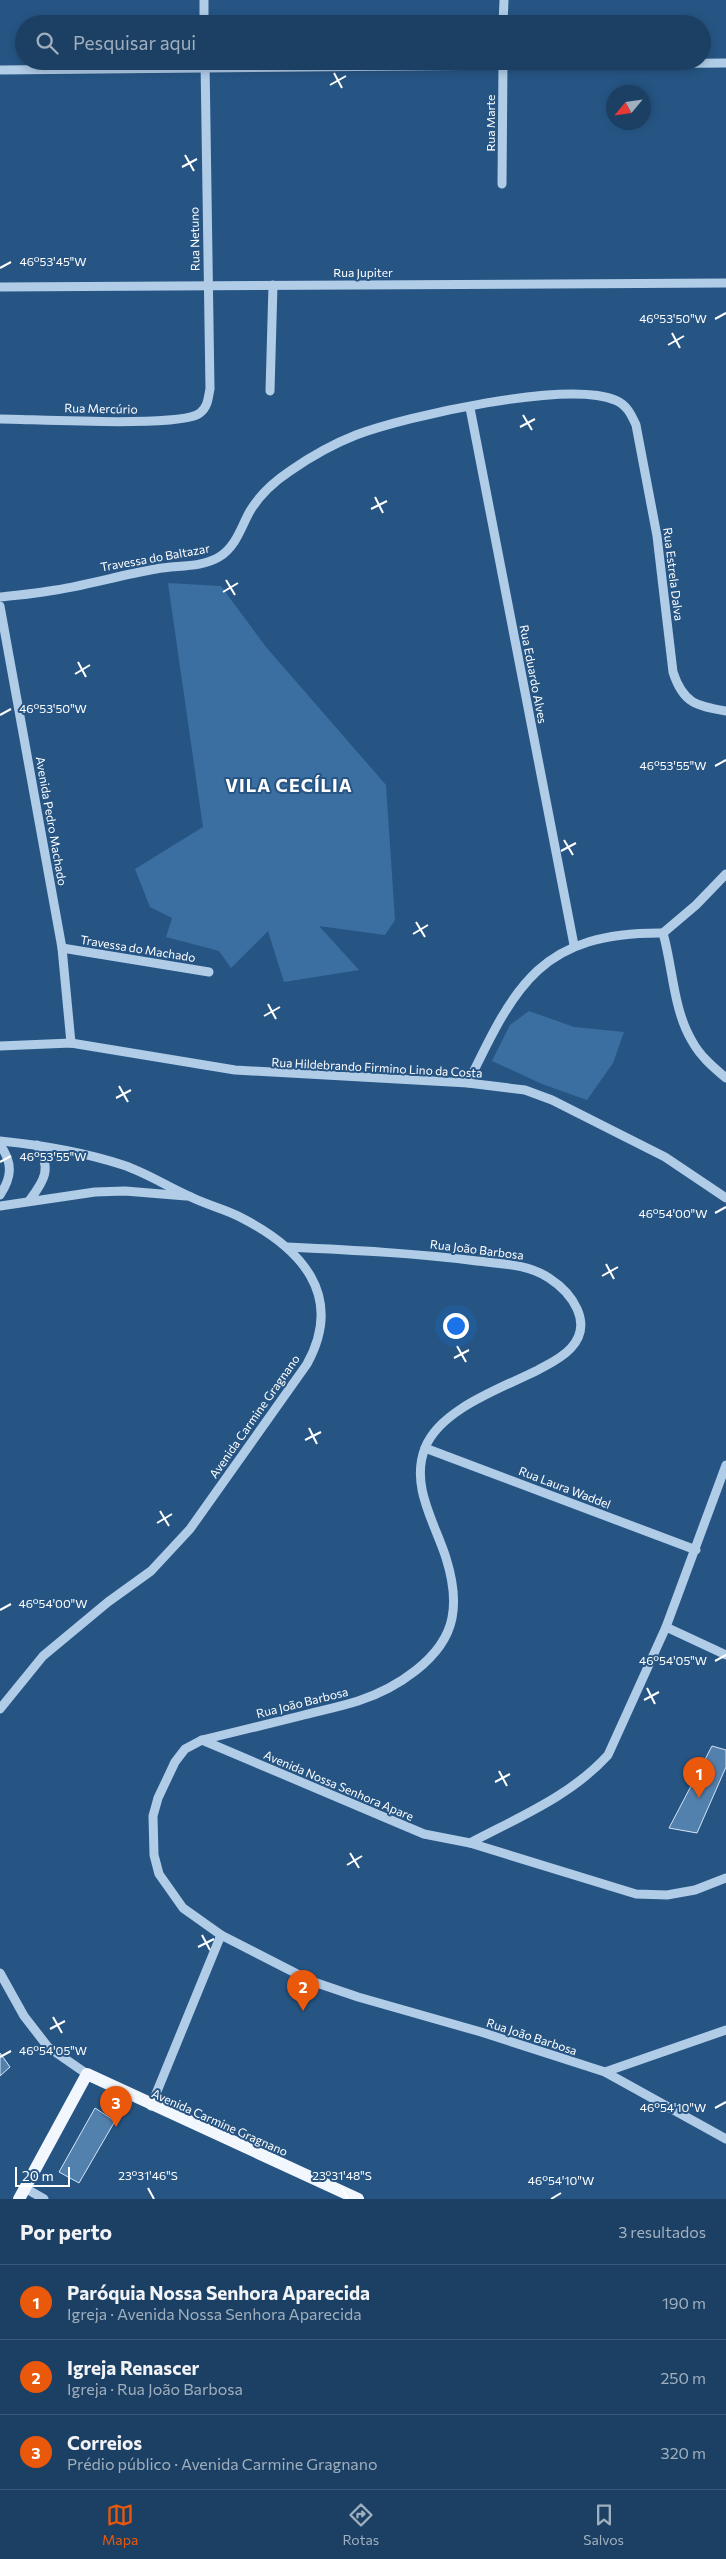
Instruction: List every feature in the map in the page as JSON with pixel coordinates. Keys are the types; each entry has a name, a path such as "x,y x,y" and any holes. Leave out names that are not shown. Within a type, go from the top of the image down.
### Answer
{"main road":[{"name":"Avenida Carmine Gragnano","path":"88,2074 151,2106 358,2199"},
{"path":"22,2194 88,2074"}],"street":[{"path":"204,0 204,15"},
{"path":"503,15 504,0"},
{"path":"711,63 726,63"},
{"path":"0,70 15,70"},
{"name":"Rua Netuno","path":"200,414 207,404 210,389 205,70"},
{"name":"Rua Marte","path":"502,184 503,70"},
{"name":"Rua Jupiter","path":"0,287 726,283"},
{"path":"270,390 273,285"},
{"name":"Travessa do Baltazar","path":"0,597 50,591 118,576 196,564 218,558 229,549 250,510 264,493 288,472 321,452 357,435 422,417 561,393 595,394 617,400 629,410"},
{"name":"Rua Eduardo Alves","path":"470,408 574,945"},
{"name":"Rua Estrela Dalva","path":"629,410 636,425 657,536 673,672 679,689 689,700 704,707 726,711"},
{"name":"Rua Mercúrio","path":"0,419 169,421 200,414"},
{"name":"Avenida Pedro Machado","path":"0,606 62,948 71,1043"},
{"path":"468,1083 503,1015 532,974 574,945 627,932 663,933 696,905 726,874"},
{"path":"663,933 671,962 682,1020 692,1042 704,1059 726,1078"},
{"name":"Travessa do Machado","path":"62,948 209,972"},
{"name":"Rua Hildebrando Firmino Lino da Costa","path":"0,1046 71,1043 235,1070 468,1083 525,1090 552,1100 665,1157 726,1198"},
{"path":"0,1143 10,1162 11,1172 8,1183 0,1195"},
{"name":"Avenida Carmine Gragnano","path":"0,1143 37,1145 123,1165 161,1181 190,1197 239,1217 287,1246 307,1270 316,1285 321,1306 322,1327 318,1345 307,1364 190,1529 152,1571 108,1602 43,1656 0,1709"},
{"path":"29,1201 40,1187 45,1172 46,1159 37,1145"},
{"path":"0,1206 95,1192 125,1191 190,1197"},
{"name":"Rua João Barbosa","path":"287,1246 411,1253 534,1269 553,1280 577,1306 581,1322 580,1337 570,1349 555,1361 454,1414 437,1427 425,1448 420,1468 421,1489 447,1560 454,1596 452,1620 443,1640 430,1658 390,1688 359,1701 202,1740 186,1749 165,1778 154,1816 154,1855 160,1874 183,1908 221,1935 311,1981 481,2032 604,2072 726,2139"},
{"name":"Rua Laura Waddel","path":"425,1448 696,1550"},
{"path":"470,1843 564,1792 594,1771 608,1755 666,1627 726,1465"},
{"path":"666,1627 726,1655"},
{"name":"Avenida Nossa Senhora Apare","path":"202,1740 424,1834 470,1843 636,1894 667,1896 695,1890 726,1878"},
{"path":"151,2106 221,1935"},
{"name":"Avenida Carmine Gragnano","path":"0,1973 24,2016 48,2047 88,2074"},
{"path":"604,2072 726,2030"},
{"path":"22,2194 44,2199"}],"shaded area":[{"path":"168,583 221,586 266,647 386,785 395,920 385,935 319,926 359,970 284,982 268,931 231,968 219,951 166,937 172,918 150,907 135,869 203,827"},
{"path":"529,1011 574,1027 624,1032 613,1063 587,1100 542,1084 492,1061 510,1025"}],"building":[{"path":"712,1746 726,1750 726,1767 697,1833 669,1828"},
{"path":"0,2053 10,2067 0,2076"},
{"path":"95,2108 115,2121 79,2183 59,2172"}],"place":[{"name":"Paróquia Nossa Senhora Aparecida","path":"699,1798"},
{"name":"Igreja Renascer","path":"303,2011"},
{"name":"Correios","path":"116,2127"}],"district":[{"name":"VILA CECÍLIA","path":"289,785"}]}
